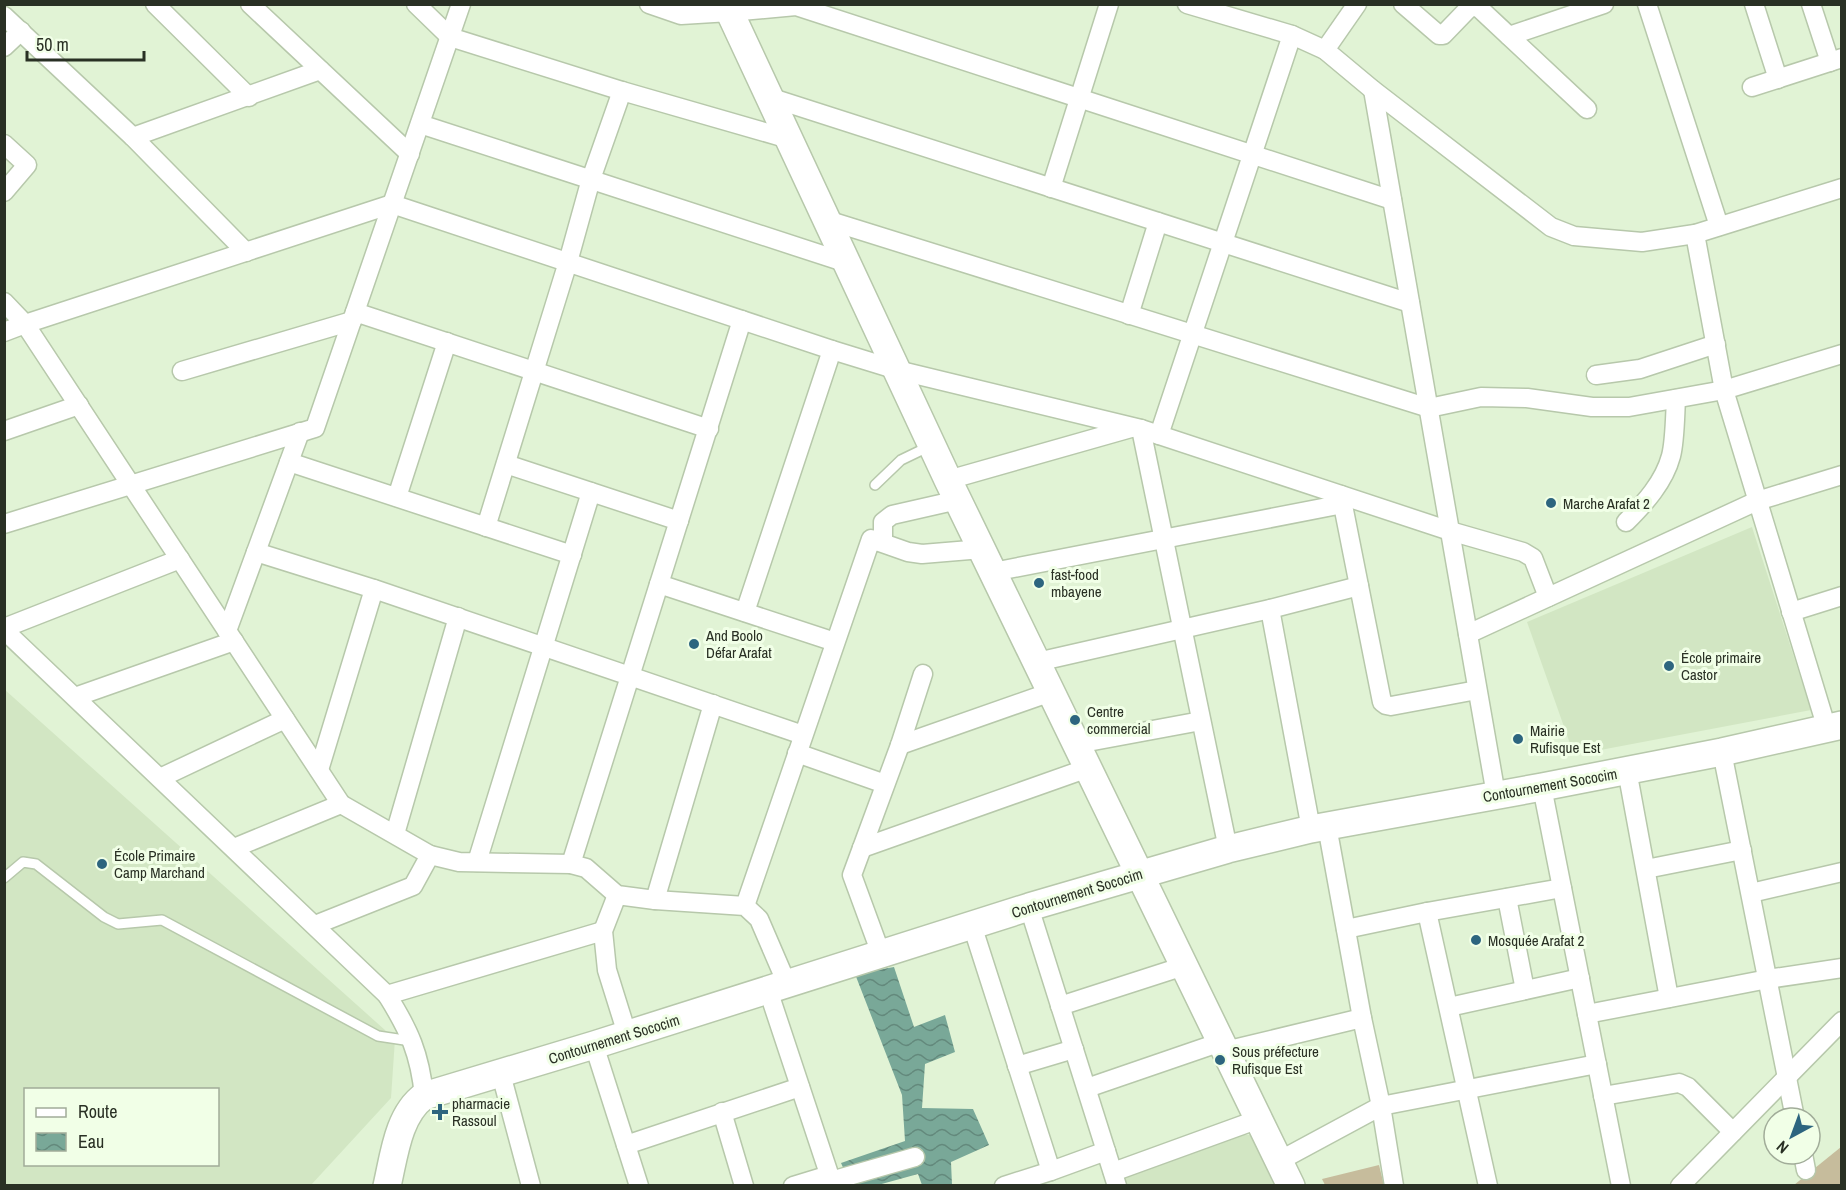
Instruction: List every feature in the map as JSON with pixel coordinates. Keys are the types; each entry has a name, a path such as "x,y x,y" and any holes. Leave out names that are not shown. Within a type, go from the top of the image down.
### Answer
{"street":[{"path":"250,4 410,154"},
{"path":"416,4 450,37 622,92 789,139"},
{"path":"4,524 315,428 461,4"},
{"path":"649,4 681,15 728,8 796,5 1392,200"},
{"path":"1051,188 1109,4"},
{"path":"1187,4 1292,35 1325,50 1373,90 1551,227 1574,236 1642,242 1695,234 1842,188"},
{"path":"1403,4 1438,35 1447,33 1471,6 1479,8 1587,109"},
{"path":"1509,36 1604,4"},
{"path":"1647,4 1719,226"},
{"path":"1754,4 1778,78"},
{"path":"1752,87 1836,60 1811,4"},
{"path":"162,7 249,97"},
{"path":"1325,50 1351,7"},
{"path":"728,8 953,490 1291,1185"},
{"path":"4,16 133,137 246,252"},
{"path":"4,47 21,31"},
{"path":"1159,435 1292,35"},
{"path":"133,137 320,70"},
{"path":"1373,90 1496,795"},
{"path":"486,527 591,180 622,92"},
{"path":"770,97 1410,303"},
{"path":"420,124 847,263"},
{"path":"4,144 27,165 4,192"},
{"path":"4,332 392,204 832,350 897,370 1137,428 1342,500 1523,552 1533,558 1548,597"},
{"path":"826,220 1429,408 1481,397 1527,398 1592,407 1629,407 1724,390 1842,354"},
{"path":"1129,315 1158,222"},
{"path":"1695,234 1724,390 1791,612 1834,727"},
{"path":"4,302 25,324 341,804 430,855 459,862 571,864 586,868 617,896 745,906 759,919 800,1087 831,1180"},
{"path":"182,371 353,317 447,342 709,429"},
{"path":"571,864 742,320"},
{"path":"397,497 447,342"},
{"path":"1596,375 1640,369 1716,344"},
{"path":"745,612 832,350"},
{"path":"1626,522 1642,507 1658,484 1672,455 1676,399"},
{"path":"4,432 79,405"},
{"path":"883,542 883,522 892,515 953,490 1137,428"},
{"path":"1137,428 1163,539 1228,849"},
{"path":"231,636 256,552 300,432"},
{"path":"289,462 572,555"},
{"path":"506,464 679,521"},
{"path":"1468,634 1757,501 1842,475"},
{"path":"477,862 591,492"},
{"path":"745,906 871,540 908,552 987,561 1163,539 1342,500"},
{"path":"1342,500 1382,702 1391,706 1478,690"},
{"path":"256,552 458,617 803,735"},
{"path":"180,559 7,636 75,697 387,995 402,1018 413,1042 422,1074 424,1096 414,1103 407,1116 398,1140 387,1185"},
{"path":"659,584 835,642"},
{"path":"1036,662 1270,609 1359,586"},
{"path":"319,770 374,589"},
{"path":"1791,612 1842,596"},
{"path":"1270,609 1319,828 1346,929 1394,1185"},
{"path":"395,834 458,617"},
{"path":"75,697 231,636"},
{"path":"881,954 852,875 900,745 922,674"},
{"path":"900,745 1051,692"},
{"path":"655,900 713,704"},
{"path":"160,778 285,719"},
{"path":"862,848 1082,756 1201,721"},
{"name":"Contournement Sococim","path":"424,1096 594,1045 1029,907 1228,849 1319,828 1722,752 1834,727"},
{"path":"1722,752 1793,1106"},
{"path":"797,753 885,784"},
{"path":"1627,770 1669,998"},
{"path":"1542,787 1621,1185"},
{"path":"234,848 341,804"},
{"path":"1646,869 1742,850"},
{"path":"315,926 413,886 430,855"},
{"path":"1750,893 1842,872"},
{"path":"1346,929 1562,888"},
{"path":"617,896 603,931 607,970 627,1034"},
{"path":"1507,898 1526,990"},
{"path":"1029,907 1115,1179 1259,1119"},
{"path":"1427,912 1488,1185"},
{"path":"972,925 1051,1171"},
{"path":"387,995 603,931"},
{"path":"1060,1006 1184,966"},
{"path":"1587,1014 1768,979 1842,968"},
{"path":"1449,1007 1580,978"},
{"path":"1087,1088 1223,1047 1362,1018"},
{"path":"1680,1185 1842,1021"},
{"path":"594,1045 639,1185"},
{"path":"1017,1066 1074,1049"},
{"path":"1279,1161 1381,1106 1597,1064"},
{"path":"501,1074 531,1185"},
{"path":"1603,1096 1678,1083 1688,1087 1733,1132"},
{"path":"626,1145 800,1087"},
{"path":"722,1112 744,1185"},
{"path":"1004,1185 1106,1151"},
{"path":"793,1185 831,1180 915,1157"},
{"path":"1700,1165 1705,1185"}],"lane":[{"path":"875,485 901,460 932,445"},
{"path":"4,878 23,862 36,864 104,917 118,924 162,920 378,1036 413,1042"}],"shaded area":[{"name":"École primaire Castor","path":"1752,527 1811,710 1574,755 1527,622"},
{"name":"École Primaire Camp Marchand","path":"4,689 395,1039 391,1098 311,1185 5,1185"},
{"path":"1219,1135 1251,1135 1274,1185 1125,1185 1121,1172"},
{"path":"1841,1147 1841,1185 1794,1185 1818,1166 1822,1166 1822,1162"},
{"path":"1379,1165 1384,1185 1325,1185 1322,1179"}],"water":[{"path":"894,967 914,1027 945,1015 955,1052 925,1064 922,1108 973,1109 989,1145 951,1162 952,1185 922,1185 918,1174 878,1185 851,1185 841,1163 905,1141 902,1095 855,974"}],"place":[{"name":"Marche Arafat 2","path":"1551,503"},
{"name":"fast-food mbayene","path":"1039,583"},
{"name":"And Boolo Défar Arafat","path":"694,644"},
{"name":"École primaire Castor","path":"1669,666"},
{"name":"Centre commercial","path":"1075,720"},
{"name":"Mairie Rufisque Est","path":"1518,739"},
{"name":"École Primaire Camp Marchand","path":"102,864"},
{"name":"Mosquée Arafat 2","path":"1476,940"},
{"name":"Sous préfecture Rufisque Est","path":"1220,1060"},
{"name":"pharmacie Rassoul","path":"440,1112"}]}
